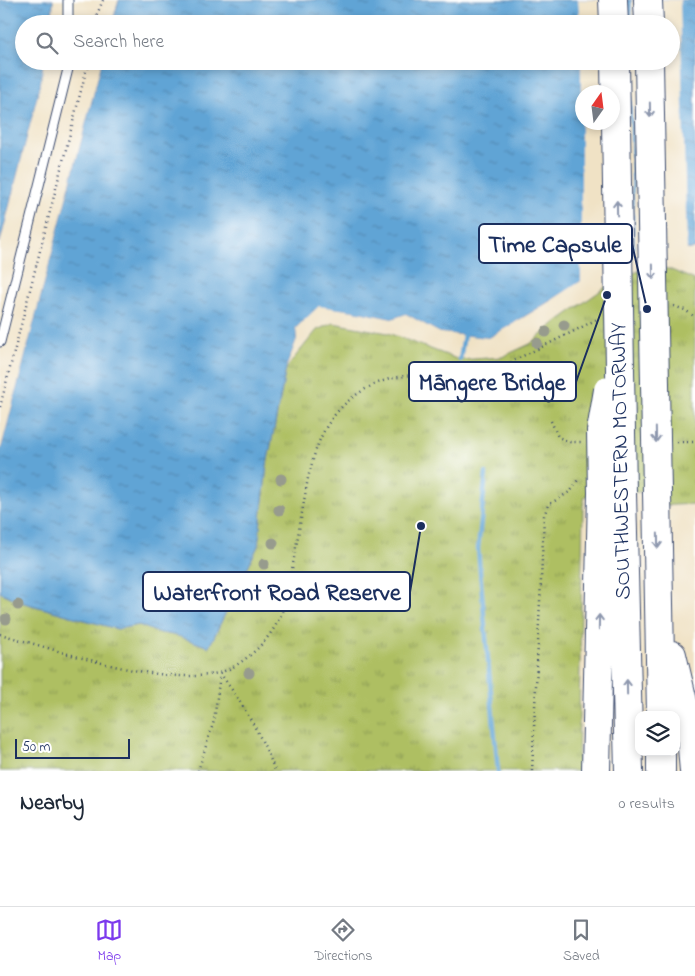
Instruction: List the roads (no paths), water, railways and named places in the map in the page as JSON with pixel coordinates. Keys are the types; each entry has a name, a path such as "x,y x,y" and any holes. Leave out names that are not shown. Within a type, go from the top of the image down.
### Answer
{"highway":[{"path":"614,0 614,15"},
{"path":"648,0 649,15"},
{"name":"SOUTHWESTERN MOTORWAY","path":"615,70 612,493 629,771"},
{"name":"SOUTHWESTERN MOTORWAY","path":"649,70 661,711"},
{"path":"596,771 612,493"},
{"path":"660,605 691,736 694,771"},
{"path":"661,756 661,771"}],"lane":[{"path":"68,0 68,15"},
{"path":"0,342 68,70"}],"water":[{"path":"0,0 53,0 52,15 15,15 15,70 43,70 0,243"},
{"path":"119,0 695,0 695,249 627,254 598,266 575,286 489,338 440,333 406,314 392,319 354,311 319,307 296,328 297,339 286,368 267,465 258,546 209,647 178,636 156,632 139,625 117,629 21,602 0,592 0,452 100,70 680,70 680,15 115,15"}],"waterway":[{"path":"460,360 464,335"},
{"path":"486,473 478,549 498,771"}],"place":[{"name":"Māngere Bridge","path":"607,295"},
{"name":"Time Capsule","path":"647,309"},
{"name":"Waterfront Road Reserve","path":"421,526"}]}
